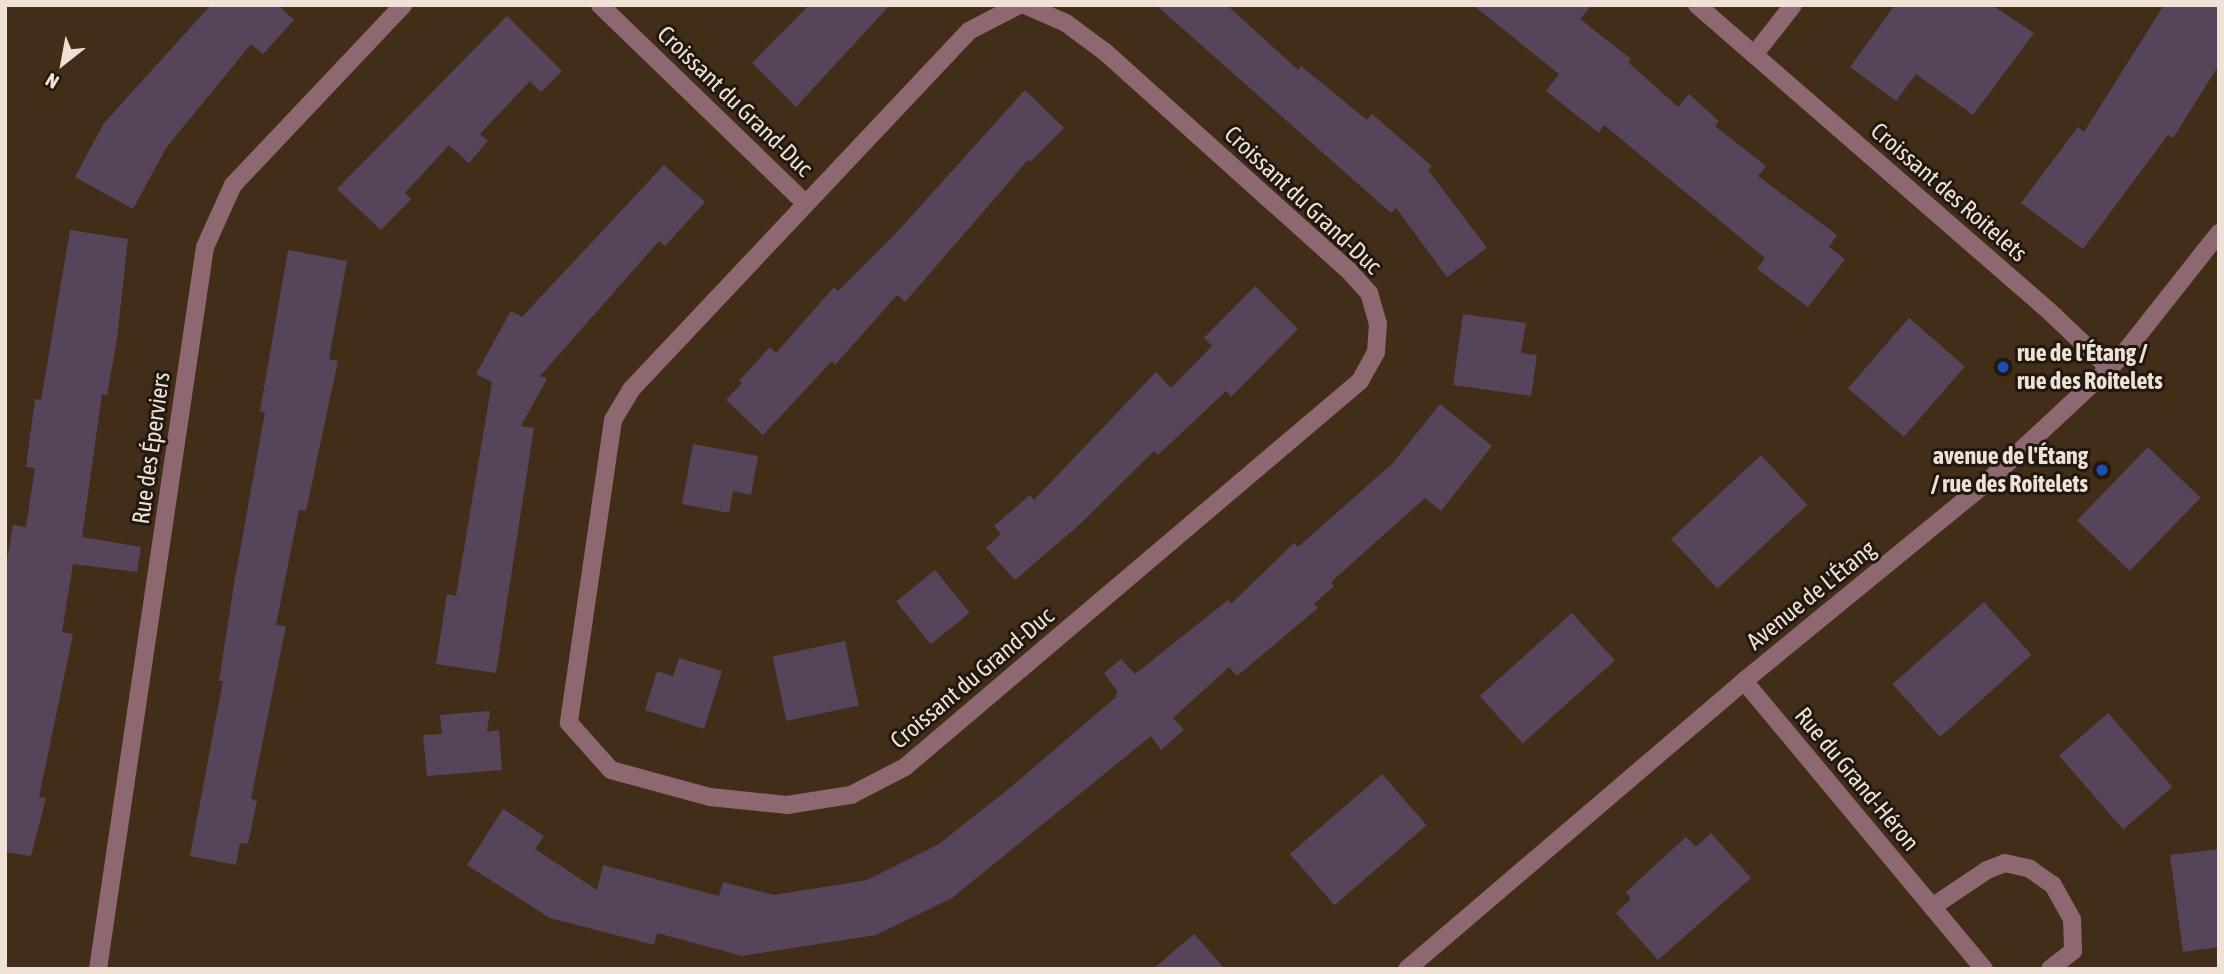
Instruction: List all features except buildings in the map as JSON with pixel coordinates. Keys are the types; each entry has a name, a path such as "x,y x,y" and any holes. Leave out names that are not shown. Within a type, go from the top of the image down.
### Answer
{"street":[{"name":"Rue des Éperviers","path":"98,969 205,247 233,186 403,5"},
{"name":"Croissant du Grand-Duc","path":"600,5 805,203"},
{"name":"Croissant du Grand-Duc","path":"1022,5 1066,23 1105,52 1348,270 1369,293 1378,324 1376,352 1360,381 905,768 851,795 787,805 710,797 611,770 569,723 613,420 631,390 805,203 969,31 1022,5"},
{"name":"Croissant des Roitelets","path":"1697,5 2049,310 2109,368"},
{"path":"1754,55 1793,5"},
{"name":"Avenue de L'Étang","path":"1408,969 1744,681 1988,481 2109,368 2219,233"},
{"name":"Rue du Grand-Héron","path":"1744,681 1984,969"},
{"path":"1932,907 1987,870 2005,863 2030,869 2053,884 2072,919 2073,951 2050,969"}],"place":[{"name":"rue de l'Étang / rue des Roitelets","path":"2003,367"},
{"name":"avenue de l'Étang / rue des Roitelets","path":"2102,470"}]}
